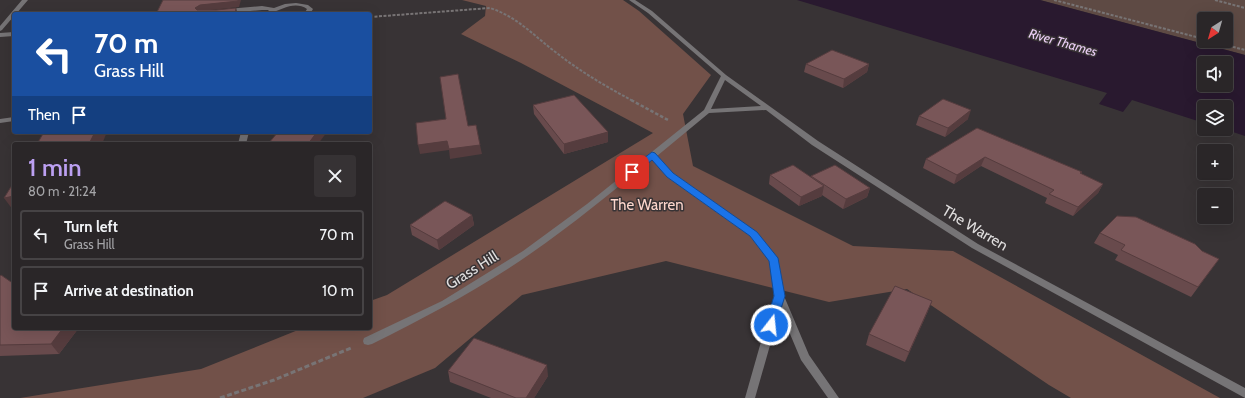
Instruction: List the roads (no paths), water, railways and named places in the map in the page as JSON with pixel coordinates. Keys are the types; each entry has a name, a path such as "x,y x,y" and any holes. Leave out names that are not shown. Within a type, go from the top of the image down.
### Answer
{"street":[{"path":"15,12 25,0"},
{"name":"The Warren","path":"632,0 650,12 724,76 815,143 975,246 1245,393"},
{"path":"270,12 274,9 286,5 305,5 310,9 308,12"},
{"path":"217,12 262,8 274,9"},
{"path":"0,29 12,15"},
{"path":"0,35 12,34"},
{"name":"Grass Hill","path":"368,341 445,303 526,253 590,206 707,111 724,76"},
{"path":"707,111 768,108"},
{"path":"0,121 12,119"},
{"path":"652,155 670,175 753,234 774,260 780,296 805,357 834,398"},
{"path":"750,398 780,296"}],"water":[{"name":"River Thames","path":"797,0 1040,0 1197,42 1197,48 1219,48 1245,55 1245,136 1233,132 1233,100 1197,100 1197,121 1132,100 1123,112 1099,104 1107,93"}]}
